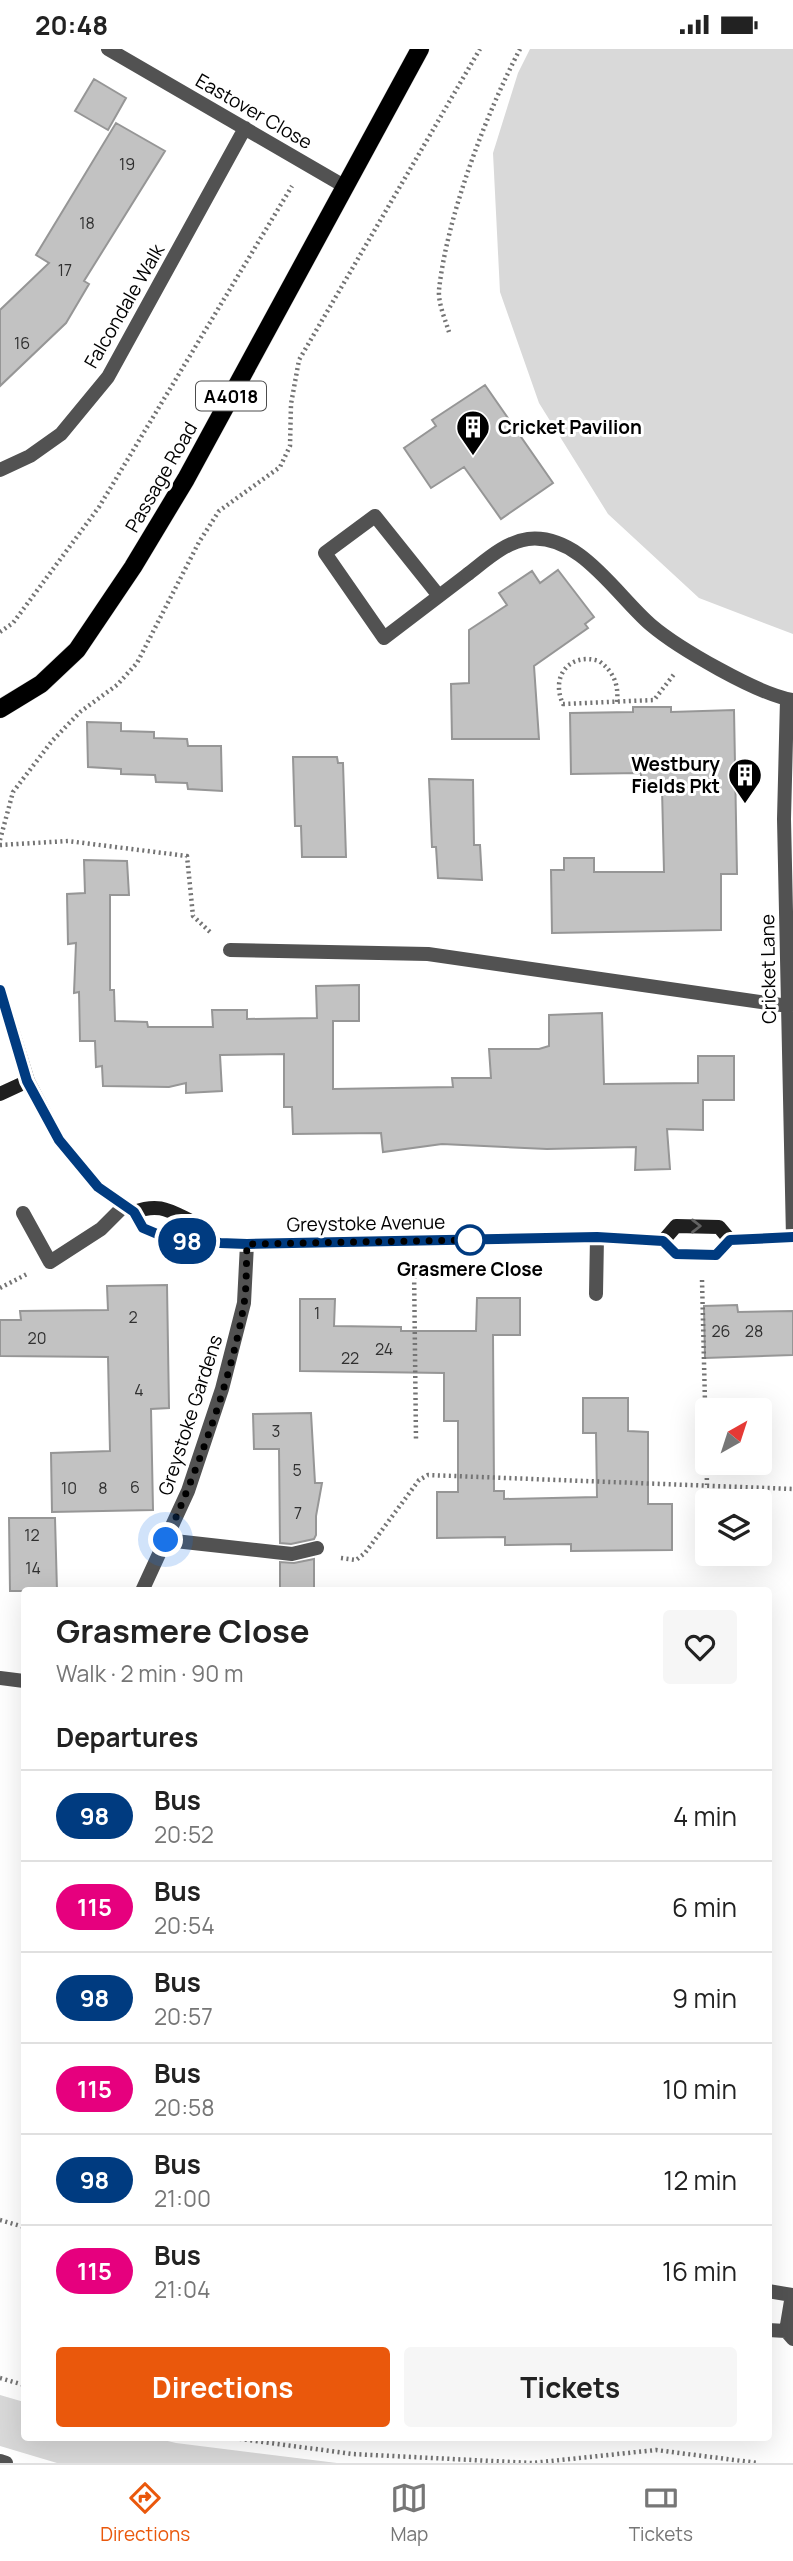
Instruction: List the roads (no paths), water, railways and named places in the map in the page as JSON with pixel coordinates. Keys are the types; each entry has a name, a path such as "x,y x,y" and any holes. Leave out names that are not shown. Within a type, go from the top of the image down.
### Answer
{"main road":[{"name":"Passage Road","path":"0,709 41,684 77,650 106,610 186,479 420,49"}],"street":[{"name":"Eastover Close","path":"108,49 344,186"},
{"name":"Falcondale Walk","path":"0,470 30,456 61,434 107,377 245,128"},
{"path":"439,596 375,516 325,554 384,638 468,575 499,550 528,539 559,544 582,554 652,626 690,653 790,699"},
{"name":"Cricket Lane","path":"790,699 784,818 793,1237"},
{"path":"230,950 428,954 788,1006"},
{"name":"Greystoke Avenue","path":"0,990 27,1081 59,1140 98,1187 129,1209 143,1228 160,1238 181,1244 196,1236 220,1243 247,1244 597,1237 663,1241 676,1254 701,1255 716,1255 730,1240"},
{"path":"0,1094 27,1081"},
{"path":"23,1213 50,1262 129,1209 152,1206 172,1212 191,1221 196,1236"},
{"path":"663,1241 677,1226 719,1227 730,1240 793,1237"},
{"path":"596,1294 597,1237"},
{"name":"Greystoke Gardens","path":"144,1587 188,1491 222,1389 244,1303 247,1244"},
{"path":"166,1540 292,1554 317,1548"},
{"path":"0,1678 21,1681"},
{"path":"772,2292 792,2295 790,2335 772,2331"},
{"path":"0,2461 6,2463"}],"place":[{"name":"Cricket Pavilion","path":"473,457"},
{"name":"Westbury Fields Pkt","path":"745,805"},
{"name":"Grasmere Close","path":"470,1240"}]}
